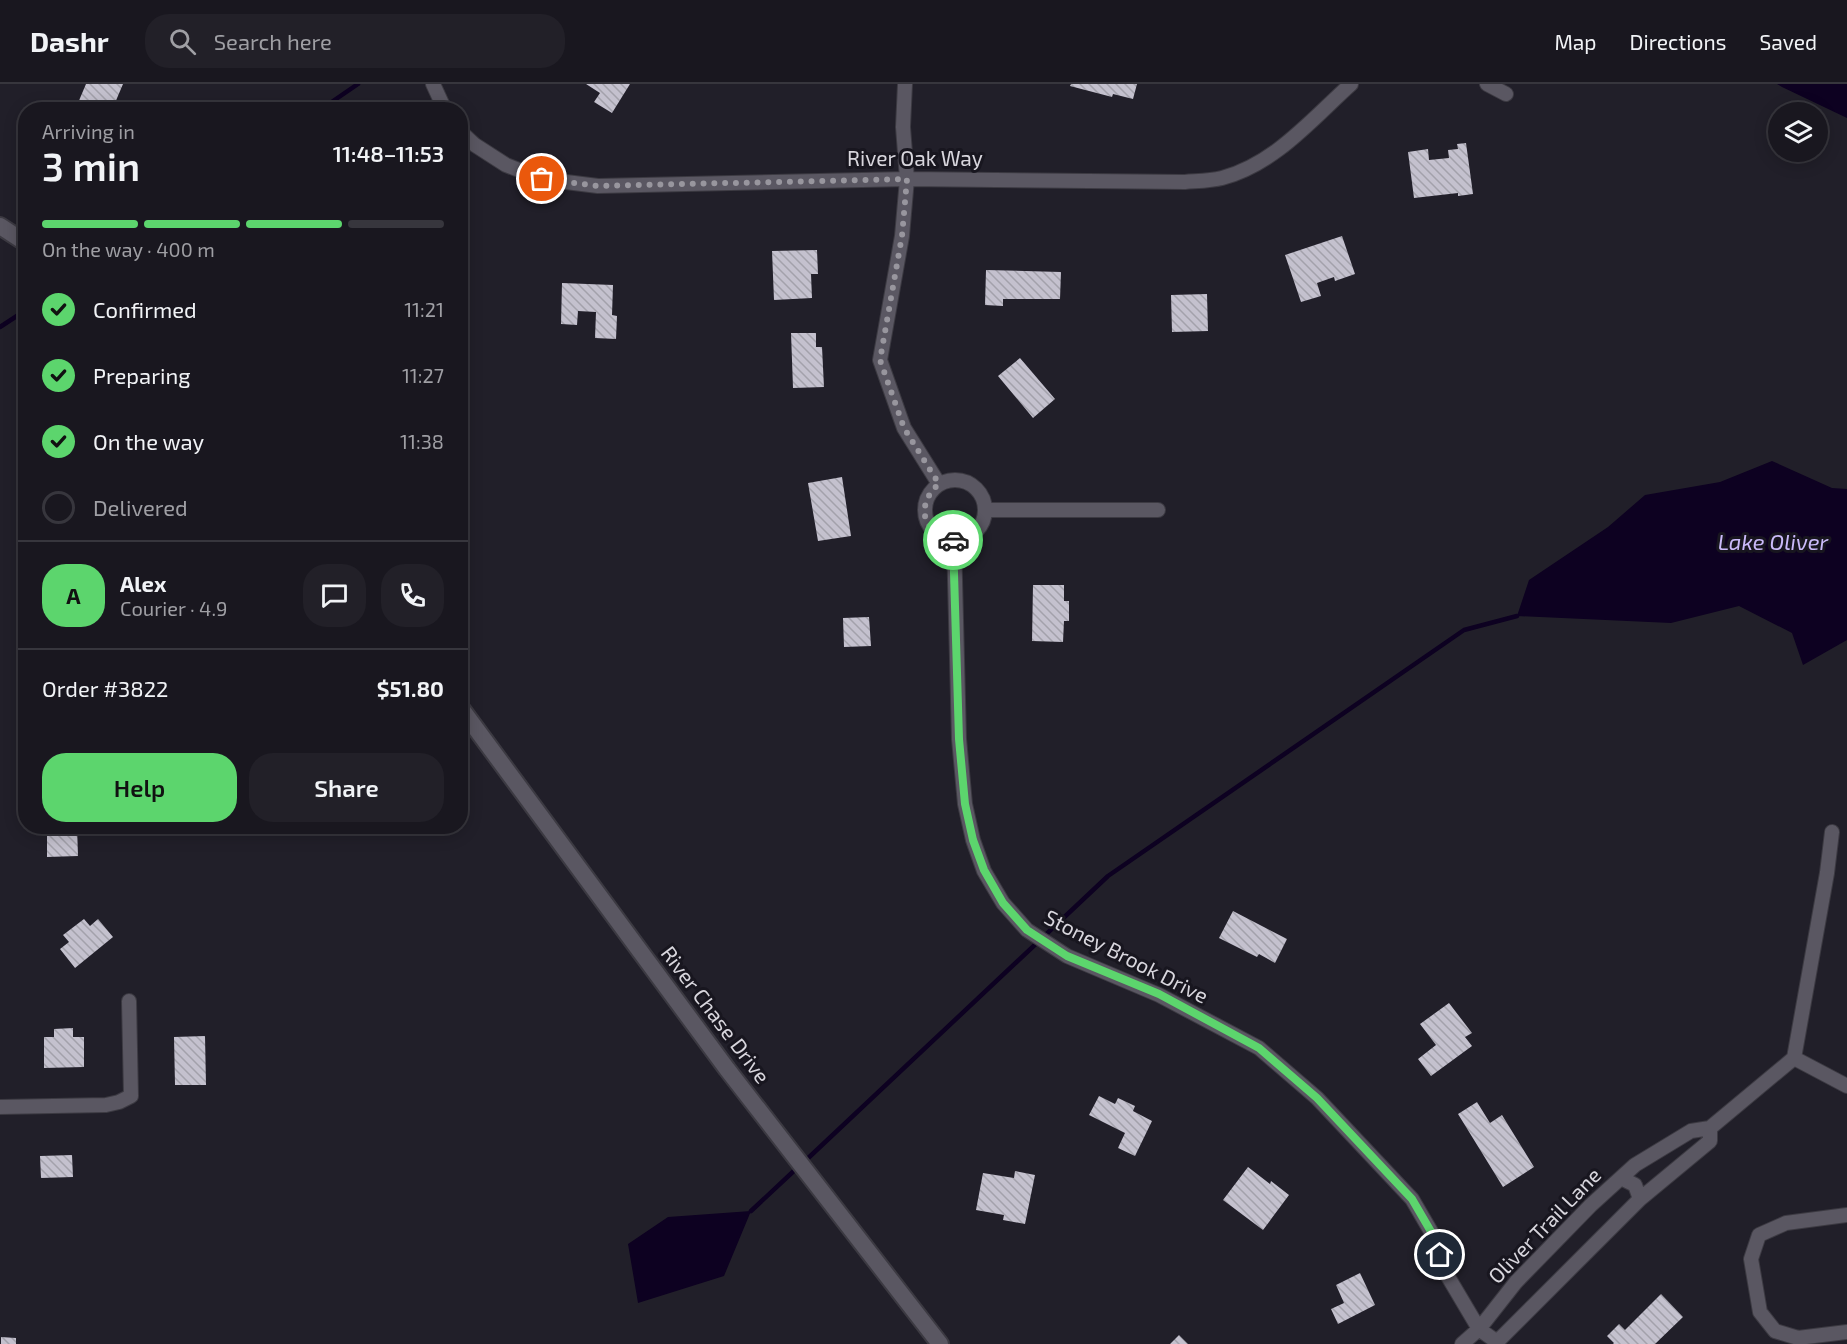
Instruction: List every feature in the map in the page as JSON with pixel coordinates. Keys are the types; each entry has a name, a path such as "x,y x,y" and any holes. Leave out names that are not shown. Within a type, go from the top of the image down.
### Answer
{"street":[{"path":"433,84 441,102"},
{"path":"906,84 903,127 907,179 902,236 880,360 904,428 939,484"},
{"name":"River Oak Way","path":"468,138 506,165 542,179 598,186 907,179 1185,182 1221,178 1254,166 1270,157 1351,84"},
{"path":"1487,84 1506,94"},
{"path":"0,226 18,238"},
{"path":"956,480 974,486 980,493 986,510 979,528 972,535 954,540 944,539 929,527 925,518 926,499 931,490 939,484 956,480"},
{"path":"986,510 1158,510"},
{"name":"Stoney Brook Drive","path":"954,540 959,739 965,804 973,840 984,870 1003,903 1027,930 1067,956 1159,994 1259,1048 1317,1098 1412,1199 1433,1235 1447,1275 1479,1329 1496,1343"},
{"name":"River Chase Drive","path":"468,718 727,1069 940,1344"},
{"path":"1621,1178 1635,1166 1691,1131 1710,1128 1794,1058 1832,832"},
{"path":"0,1107 105,1105 131,1096 129,1001"},
{"path":"1794,1058 1847,1086"},
{"path":"1496,1343 1640,1199 1710,1141 1710,1128"},
{"name":"Oliver Trail Lane","path":"1462,1344 1479,1329 1516,1282 1591,1205 1621,1178 1635,1185 1640,1199"},
{"path":"1847,1215 1786,1223 1759,1235 1751,1259 1760,1312 1775,1331 1798,1338 1847,1332"}],"water":[{"path":"1777,84 1847,84 1847,118 1828,109 1828,102 1813,102"},
{"name":"Lake Oliver","path":"1772,461 1832,488 1847,489 1847,640 1803,665 1792,633 1739,606 1671,623 1517,616 1529,580 1608,527 1645,495 1720,482"},
{"path":"751,1211 724,1276 638,1303 628,1244 668,1217"}],"building":[{"path":"86,84 123,84 115,102 78,102"},
{"path":"586,84 630,84 612,113 594,102 600,93"},
{"path":"1071,84 1137,84 1133,99 1113,94 1112,97 1070,86"},
{"path":"1466,143 1473,194 1458,196 1458,193 1414,198 1408,152 1428,149 1429,160 1449,158 1448,150 1458,149 1457,144"},
{"path":"1342,236 1355,274 1335,281 1334,277 1317,283 1321,296 1301,302 1285,255"},
{"path":"817,250 818,274 811,274 812,298 774,300 772,251"},
{"path":"986,270 1061,272 1060,299 1003,299 1003,306 985,305"},
{"path":"562,283 613,285 612,315 617,316 616,339 595,338 596,312 578,311 577,325 561,324"},
{"path":"1207,294 1208,331 1172,332 1171,295"},
{"path":"791,333 816,333 816,347 822,347 824,387 793,388"},
{"path":"1020,358 1055,399 1033,418 998,376"},
{"path":"842,477 851,536 818,541 808,483"},
{"path":"1033,585 1064,585 1064,601 1069,601 1069,621 1064,621 1063,642 1032,641"},
{"path":"869,617 871,646 844,647 843,618"},
{"path":"47,834 77,834 78,856 47,857"},
{"path":"1233,911 1287,939 1275,963 1259,954 1257,957 1219,938"},
{"path":"84,919 90,926 98,919 113,937 75,968 60,949 69,942 63,935"},
{"path":"1449,1003 1472,1033 1465,1037 1472,1046 1431,1076 1418,1059 1436,1045 1420,1024"},
{"path":"73,1028 73,1037 84,1037 84,1067 44,1068 44,1037 54,1037 54,1029"},
{"path":"205,1036 206,1085 175,1085 174,1037"},
{"path":"1099,1096 1115,1104 1118,1098 1135,1106 1133,1111 1152,1121 1135,1156 1118,1148 1125,1133 1089,1115"},
{"path":"1477,1102 1490,1123 1502,1115 1534,1167 1503,1187 1458,1114"},
{"path":"72,1155 73,1177 41,1178 40,1156"},
{"path":"1248,1167 1289,1195 1263,1230 1223,1200"},
{"path":"1015,1171 1035,1175 1025,1224 1003,1220 1004,1215 976,1210 983,1173 1014,1178"},
{"path":"1360,1273 1375,1305 1338,1324 1331,1309 1344,1303 1336,1285"},
{"path":"1661,1294 1683,1317 1655,1344 1613,1344 1607,1336 1619,1324 1625,1330"},
{"path":"1179,1335 1188,1344 1170,1344"},
{"path":"1,1337 16,1338 16,1344 1,1344"}],"waterway":[{"path":"332,102 358,84"},
{"path":"0,327 18,315"},
{"path":"804,1162 1108,876 1464,630 1517,616"},
{"path":"751,1211 797,1168"}],"way so far":[{"path":"542,179 598,186 907,179 902,236 880,360 904,428 939,484 931,490 926,499 925,518 929,527 936,534 944,539 953,540"}],"route":[{"path":"953,540 959,739 965,804 973,840 984,870 1003,903 1027,930 1067,956 1159,994 1259,1048 1317,1098 1412,1199 1433,1235 1440,1255"}]}
